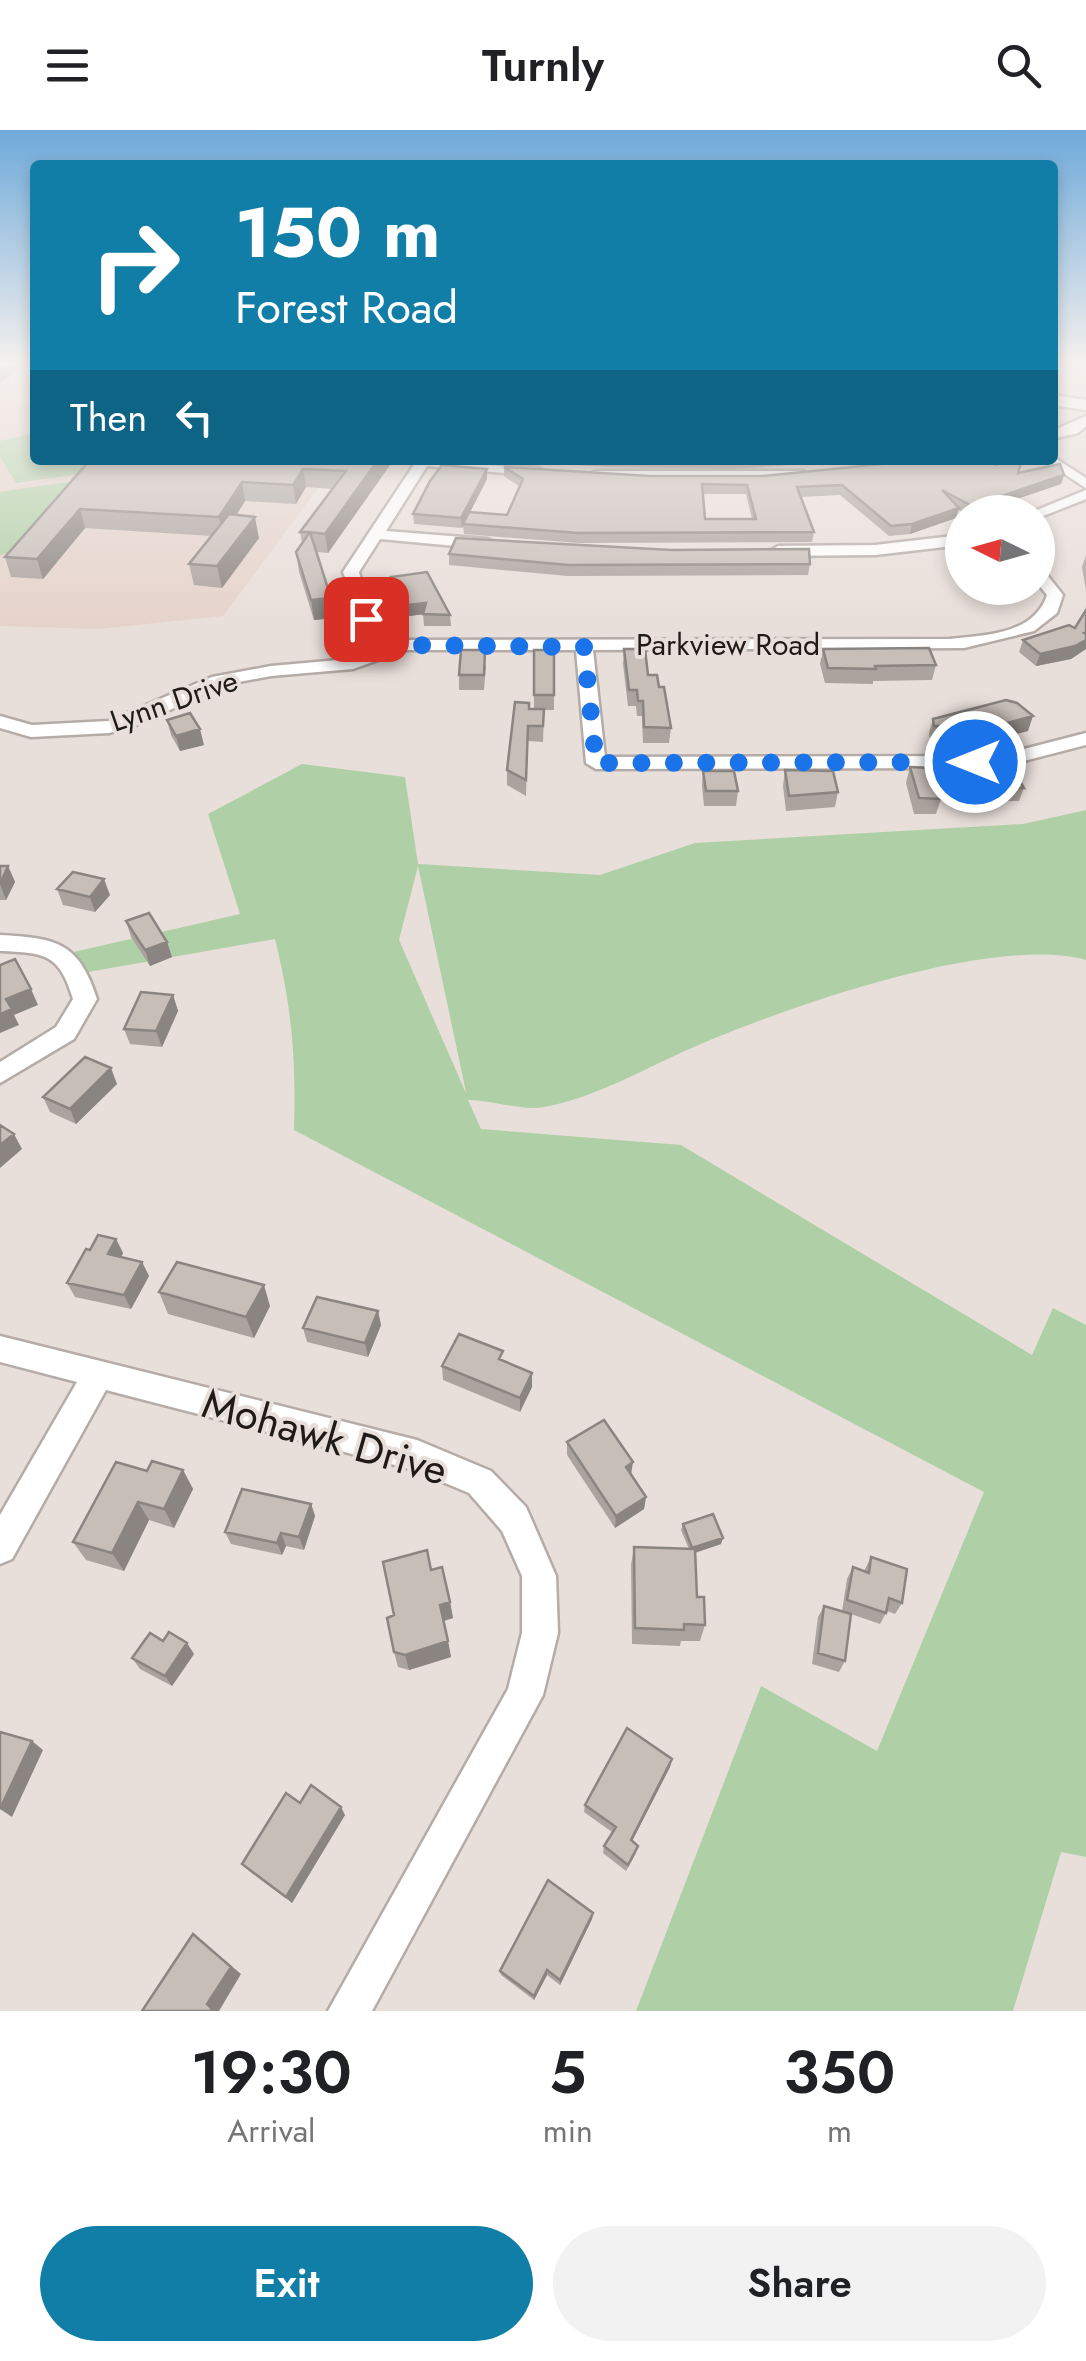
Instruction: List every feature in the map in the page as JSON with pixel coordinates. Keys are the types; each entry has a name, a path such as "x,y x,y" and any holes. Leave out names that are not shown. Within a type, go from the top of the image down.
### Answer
{"street":[{"path":"404,645 381,634 366,619 351,572 420,465"},
{"path":"465,465 548,473"},
{"path":"1058,465 1086,484"},
{"path":"586,475 820,474"},
{"path":"1055,507 1086,494"},
{"path":"373,534 503,546"},
{"path":"756,551 875,550 945,542"},
{"name":"Parkview Road","path":"404,645 950,644 988,639 1042,620 1054,605"},
{"name":"Lynn Drive","path":"0,722 31,731 109,726 135,719 218,681 271,671 353,664 404,645"},
{"path":"584,647 596,763 975,762 1086,740"},
{"path":"0,943 58,951 77,968 85,999 65,1033 0,1074"},
{"name":"Mohawk Drive","path":"0,1349 416,1455 480,1482 514,1518 540,1576 540,1633 525,1695 349,2011"},
{"path":"0,1547 98,1373"}],"shaded area":[{"path":"0,451 30,451 30,465 335,465 223,616 99,629 0,626"}],"green space":[{"path":"0,451 30,451 30,465 100,465 94,472 16,483"},
{"path":"87,479 28,547 0,555 0,492"},
{"path":"302,764 405,777 418,864 600,875 695,843 1023,824 1086,810 1086,960 1046,955 998,957 944,966 780,1013 563,1103 526,1108 468,1100 481,1129 681,1145 1032,1355 1053,1308 1086,1325 1086,1857 1061,1852 1013,2011 636,2011 761,1686 877,1751 984,1492 294,1130 292,1033 275,939 66,976 52,957 240,914 208,814","holes":["418,866 466,1093 399,940"]}],"building":[{"path":"1060,464 1064,475 1005,495 951,495 942,490 947,495 945,513 912,524 891,526 842,485 797,487 814,532 578,533 463,524 469,512 507,515 523,479 504,467 650,476 763,476 872,465 1020,465 1018,473","holes":["702,484 747,485 756,519 705,519"]},
{"path":"86,465 374,465 325,534 300,532 346,471 303,469 293,485 242,482 219,517 80,509 37,559 5,557"},
{"path":"442,465 487,469 461,518 413,514 430,481"},
{"path":"229,514 255,517 217,566 189,564"},
{"path":"310,532 331,598 311,600 296,552"},
{"path":"456,538 672,550 809,549 810,564 568,565 449,554"},
{"path":"427,572 450,615 423,614 426,603 408,605 405,599 398,600 391,577"},
{"path":"1086,610 1086,640 1075,646 1040,654 1023,640 1069,625 1075,628"},
{"path":"929,648 936,665 875,666 876,669 828,668 823,649"},
{"path":"624,649 645,649 648,675 657,675 659,687 664,687 671,728 644,727 643,701 638,701 637,690 629,690"},
{"path":"461,650 485,650 484,675 459,675"},
{"path":"534,650 554,650 554,695 534,695"},
{"path":"1006,700 1017,703 1033,716 996,726 934,726 933,719"},
{"path":"515,702 529,703 529,709 544,709 543,726 528,726 526,780 507,770"},
{"path":"190,713 200,729 176,736 167,720"},
{"path":"910,767 931,768 941,799 919,798"},
{"path":"1013,769 1024,788 958,788 957,777"},
{"path":"785,770 833,771 838,792 789,796"},
{"path":"703,771 734,771 738,791 706,791"},
{"path":"0,866 8,866 0,884"},
{"path":"73,872 104,879 90,897 57,889"},
{"path":"149,913 167,942 145,950 126,921"},
{"path":"15,959 31,989 6,999 12,1009 0,1014 0,965"},
{"path":"141,992 173,995 156,1031 124,1029"},
{"path":"85,1057 111,1068 70,1109 43,1097"},
{"path":"0,1125 14,1134 0,1145"},
{"path":"98,1235 116,1239 108,1254 142,1262 124,1295 67,1283"},
{"path":"177,1262 264,1285 246,1317 159,1292"},
{"path":"317,1297 378,1311 365,1343 303,1328"},
{"path":"459,1334 503,1351 499,1359 532,1373 520,1398 442,1366"},
{"path":"604,1420 633,1462 626,1467 646,1497 616,1516 567,1442"},
{"path":"152,1461 183,1470 164,1509 138,1502 112,1553 73,1542 116,1462 147,1471"},
{"path":"242,1489 311,1504 299,1537 281,1533 277,1543 225,1532"},
{"path":"713,1514 723,1538 692,1548 683,1524"},
{"path":"634,1547 695,1549 697,1597 704,1597 705,1625 684,1624 684,1630 635,1628"},
{"path":"427,1550 431,1570 442,1567 450,1602 440,1605 448,1641 405,1655 394,1652 387,1618 394,1615 383,1562"},
{"path":"871,1557 907,1569 902,1603 889,1598 886,1613 847,1600 853,1567 869,1573"},
{"path":"824,1606 851,1614 845,1661 818,1653"},
{"path":"169,1632 187,1643 165,1676 132,1658 150,1633 163,1641"},
{"path":"627,1728 672,1759 631,1840 638,1846 628,1865 604,1846 616,1827 585,1805"},
{"path":"0,1732 32,1741 0,1809"},
{"path":"311,1785 341,1807 286,1897 242,1864 286,1793 300,1803"},
{"path":"548,1880 593,1913 560,1980 547,1970 534,1996 500,1971"},
{"path":"193,1934 231,1967 207,2004 212,2009 142,2011"}],"route":[{"path":"366,619 381,634 404,645 584,647 596,763 975,762"}]}
